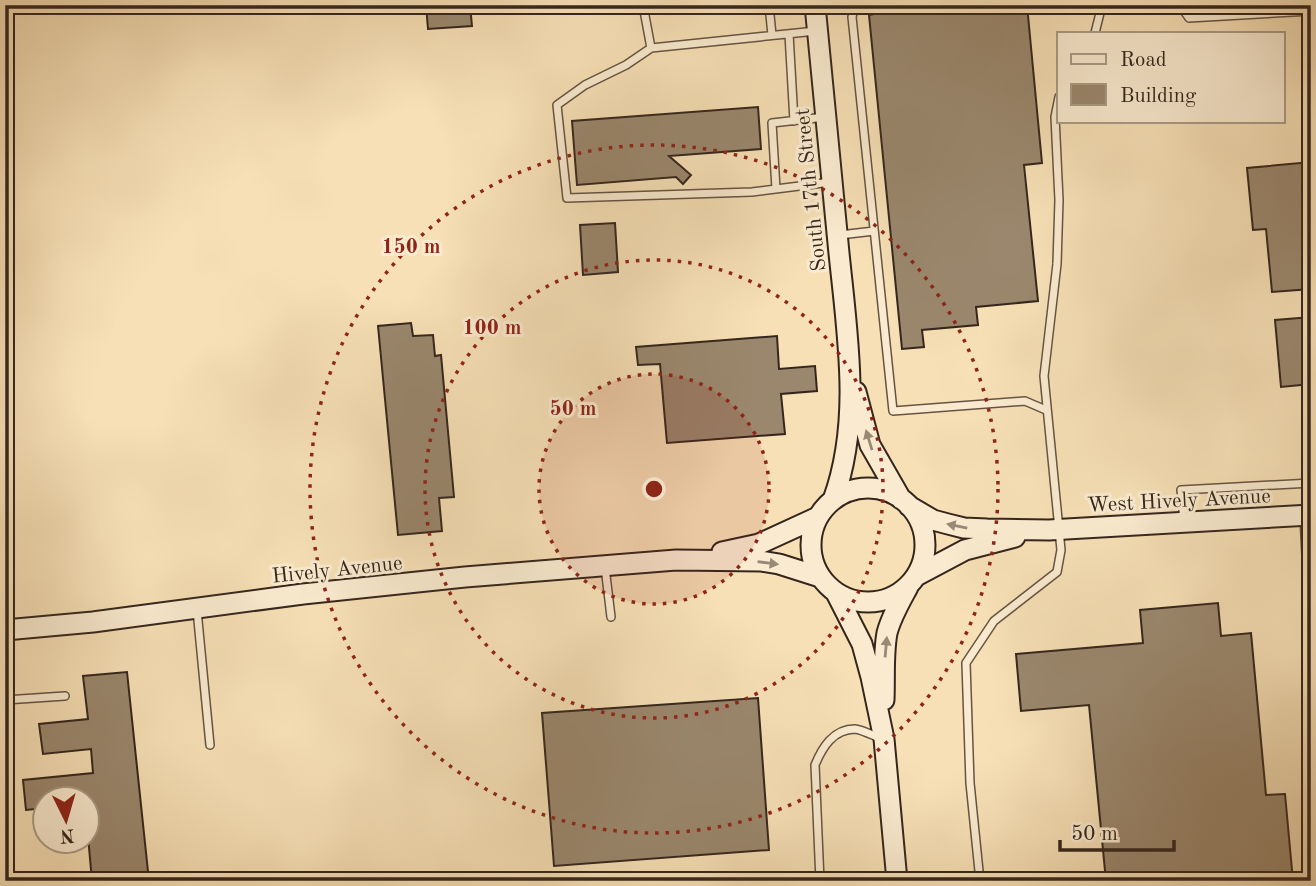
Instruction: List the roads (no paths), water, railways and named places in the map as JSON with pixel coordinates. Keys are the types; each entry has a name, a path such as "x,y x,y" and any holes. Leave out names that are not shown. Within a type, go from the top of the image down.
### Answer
{"street":[{"name":"South 17th Street","path":"815,5 851,371"},
{"path":"833,500 848,445 851,371"},
{"path":"851,371 870,446 920,524 923,535 923,556 894,613 884,651 884,739 897,881"},
{"path":"884,739 868,659 836,593 820,577 811,554 811,541 818,517 833,500 844,494 870,489 881,491 933,520 964,528 1054,530"},
{"name":"West Hively Avenue","path":"1054,530 1308,515"},
{"name":"Hively Avenue","path":"676,560 759,544 818,517"},
{"path":"836,593 856,601 877,601 894,595 913,580 965,550 1054,530"},
{"name":"Hively Avenue","path":"5,630 197,609 303,594 676,560 761,561 820,577"}],"lane":[{"path":"643,5 651,48"},
{"path":"769,5 772,35"},
{"path":"855,5 852,17 893,411 1025,401 1046,410"},
{"path":"1095,32 1101,5"},
{"path":"1180,5 1189,18 1311,11"},
{"path":"817,31 651,48 626,65 585,85 557,105 567,198 752,192 832,182"},
{"path":"789,34 794,121"},
{"path":"980,881 970,783 967,663 994,621 1057,572 1061,550 1054,530 1044,376 1057,264 1057,107"},
{"path":"776,189 772,123 826,117"},
{"path":"837,235 874,231"},
{"path":"1184,522 1181,490 1311,482"},
{"path":"1308,515 1311,652"},
{"path":"605,566 611,617"},
{"path":"197,609 210,745"},
{"path":"5,700 65,696"},
{"path":"1311,720 1311,729"},
{"path":"820,881 815,765 822,748 834,736 855,729 884,739"},
{"path":"5,823 10,881"}]}
